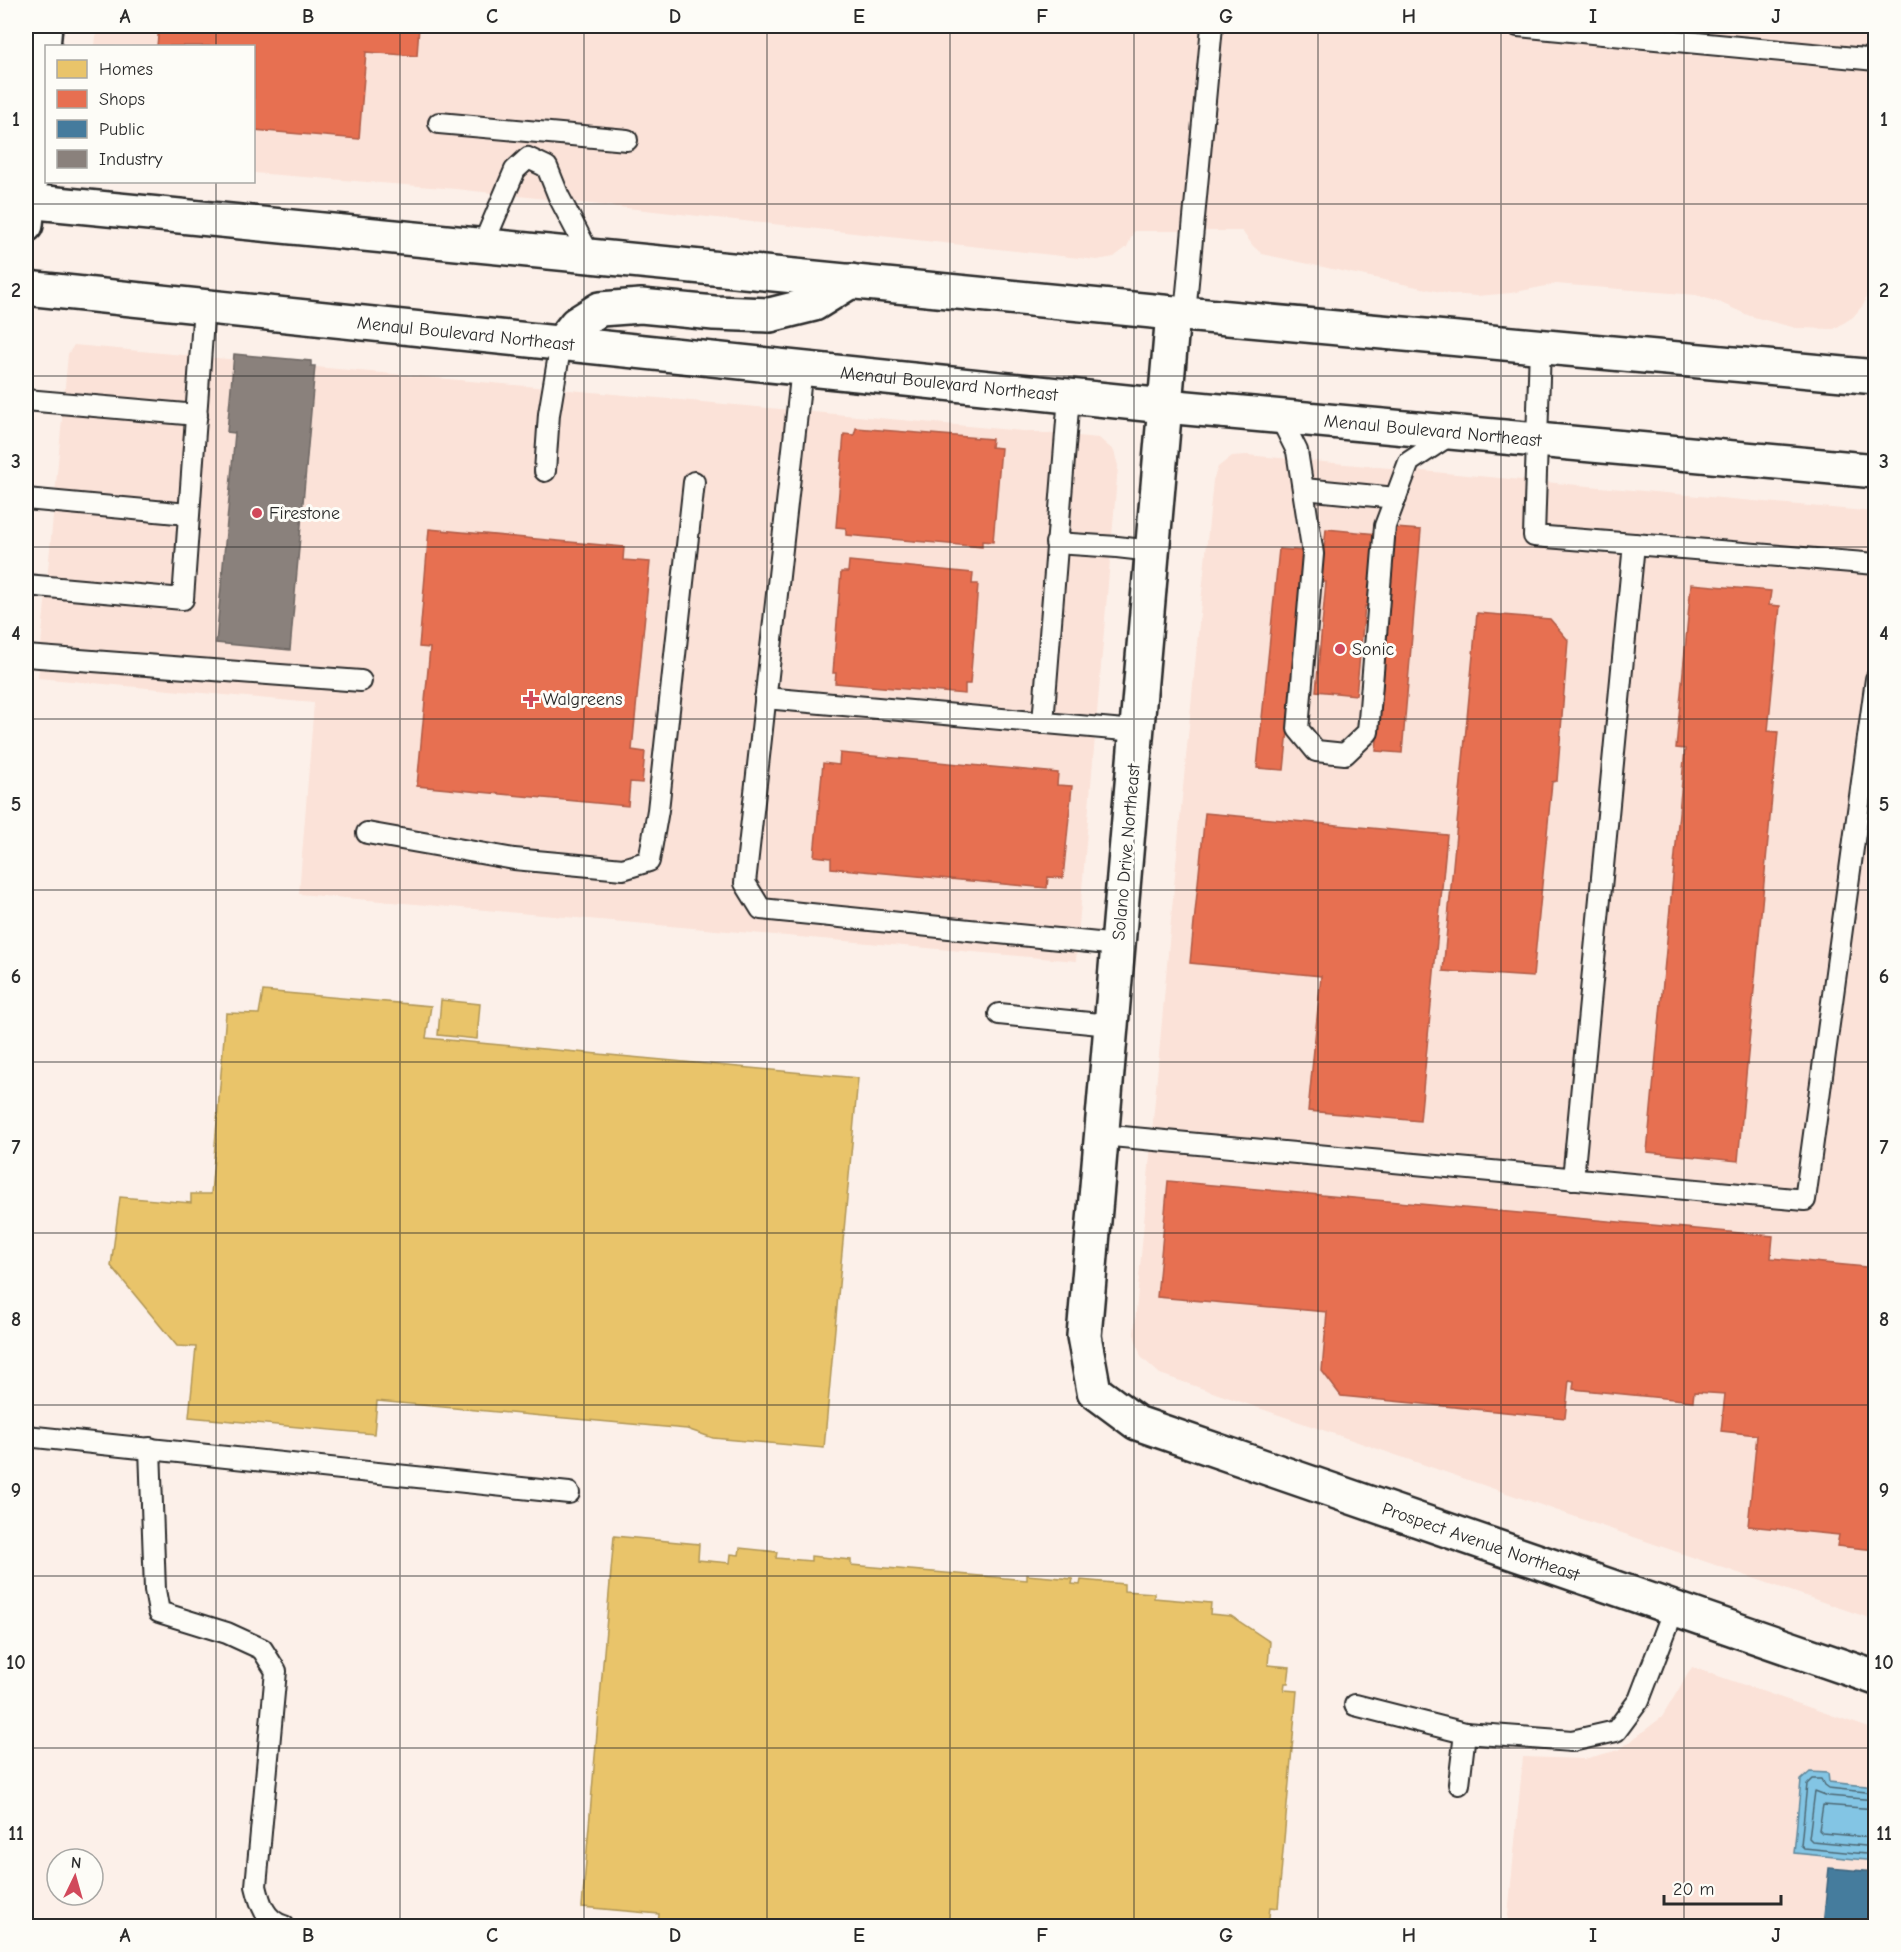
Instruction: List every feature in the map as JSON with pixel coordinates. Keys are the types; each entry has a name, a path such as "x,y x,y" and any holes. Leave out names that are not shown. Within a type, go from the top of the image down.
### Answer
{"main road":[{"path":"45,26 26,209 483,245 1179,313 1875,377"},
{"path":"561,343 576,324 600,309 641,306 714,313 770,315 814,304 851,281"},
{"name":"Menaul Boulevard Northeast","path":"26,288 1165,406 1875,471"},
{"name":"Solano Drive Northeast","path":"1094,1391 1084,1336 1165,406 1179,313"},
{"name":"Prospect Avenue Northeast","path":"1094,1391 1137,1423 1875,1678"}],"lane":[{"path":"1179,313 1212,26"},
{"path":"1518,26 1875,60"},
{"path":"439,123 627,140"},
{"path":"536,161 538,132"},
{"path":"483,245 515,170 528,158 547,167 559,197 590,256"},
{"path":"26,585 183,598 204,306"},
{"path":"545,471 549,414 561,343"},
{"path":"1540,346 1534,536 1875,564"},
{"path":"802,368 745,883 761,909 1118,945"},
{"path":"1043,723 1069,396"},
{"path":"26,400 197,416"},
{"path":"1280,417 1297,451 1313,554 1298,729 1316,751 1345,754 1368,732 1385,526 1409,462 1454,432"},
{"path":"367,833 513,859 623,869 649,861 658,810 694,482"},
{"path":"1304,489 1396,498"},
{"path":"26,499 188,514"},
{"path":"1056,543 1152,551"},
{"path":"1573,1179 1634,544"},
{"path":"26,656 361,681"},
{"path":"1101,1135 1805,1200 1875,679"},
{"path":"765,698 1136,731"},
{"path":"999,1014 1110,1025"},
{"path":"26,1436 569,1493"},
{"path":"150,1448 155,1590 159,1612 227,1633 262,1649 276,1671 256,1886 261,1909 278,1925 284,1926"},
{"path":"1355,1705 1465,1733 1572,1741 1616,1731 1638,1700 1674,1609"},
{"path":"1459,1784 1465,1733"}],"shaded area":[{"path":"97,26 1875,26 1875,290 1868,290 1864,304 1853,317 1834,329 1796,328 1750,316 1696,295 1556,284 1511,293 1477,296 1450,294 1262,254 1242,231 1134,231 1127,247 1114,257 1097,260 456,189 255,173 255,45 95,45"},
{"path":"74,345 1099,438 1114,451 1118,466 1076,961 299,894 314,703 38,678 68,354"},
{"path":"1247,455 1875,512 1875,1620 1160,1374 1141,1357 1134,1334 1213,480 1218,467 1232,456"},
{"path":"1692,1667 1875,1730 1875,1926 1507,1926 1523,1757 1584,1759 1619,1750 1662,1717"}],"water":[{"path":"1810,1772 1828,1773 1829,1782 1875,1787 1875,1861 1794,1853 1801,1780"}],"building: Homes":[{"path":"263,991 431,1006 426,1038 858,1078 824,1448 713,1438 687,1429 377,1401 374,1434 189,1417 196,1347 177,1346 111,1266 120,1197 191,1203 191,1194 211,1194 226,1013 259,1014"},
{"path":"441,1000 480,1004 477,1039 438,1035"},
{"path":"614,1536 699,1544 698,1560 730,1563 731,1554 739,1555 740,1548 777,1552 776,1558 811,1561 811,1556 851,1560 851,1565 1027,1580 1027,1575 1073,1579 1072,1584 1080,1585 1081,1580 1124,1584 1124,1591 1154,1593 1154,1598 1211,1603 1210,1614 1231,1616 1270,1642 1268,1665 1290,1667 1288,1683 1285,1683 1284,1690 1297,1691 1278,1908 1270,1907 1268,1926 677,1926 658,1925 659,1914 582,1907"}],"building: Shops":[{"path":"159,26 419,26 417,56 366,52 359,139 255,130 255,45 157,45"},
{"path":"856,428 992,439 991,447 1001,448 993,542 982,541 982,547 846,535 846,528 836,527 844,434 854,435"},
{"path":"1395,528 1421,530 1402,753 1376,751"},
{"name":"Walgreens","path":"429,529 624,547 623,560 650,562 632,750 645,752 642,783 630,782 628,806 417,786 430,648 419,647"},
{"name":"Sonic","path":"1326,529 1377,534 1376,607 1365,606 1356,695 1316,691 1326,582 1321,582"},
{"path":"1279,549 1306,551 1284,770 1257,768"},
{"path":"849,561 973,573 972,584 978,584 970,684 965,684 965,694 835,683 836,673 833,673 841,572 848,572"},
{"path":"1691,584 1771,591 1769,605 1780,606 1768,731 1778,732 1738,1161 1647,1152 1685,749 1676,748"},
{"path":"1477,613 1550,619 1568,640 1557,781 1552,782 1533,977 1443,971"},
{"path":"840,753 1058,773 1057,785 1072,786 1063,878 1048,877 1047,888 831,868 831,858 814,856 823,763 839,765"},
{"path":"1205,813 1447,835 1420,1121 1308,1111 1321,976 1190,963"},
{"path":"1168,1181 1773,1236 1771,1258 1876,1268 1876,1550 1837,1546 1839,1535 1748,1526 1757,1435 1721,1431 1725,1394 1694,1392 1693,1401 1573,1389 1574,1381 1569,1380 1565,1418 1341,1396 1322,1371 1327,1312 1157,1297"}],"building: Public":[{"path":"1829,1868 1876,1872 1876,1926 1823,1926"}],"building: Industry":[{"path":"234,354 311,361 311,366 315,366 290,650 216,643 235,433 227,432"}],"place":[{"name":"Firestone","path":"257,513"},
{"name":"Sonic","path":"1340,649"},
{"name":"Walgreens","path":"531,699"}]}
